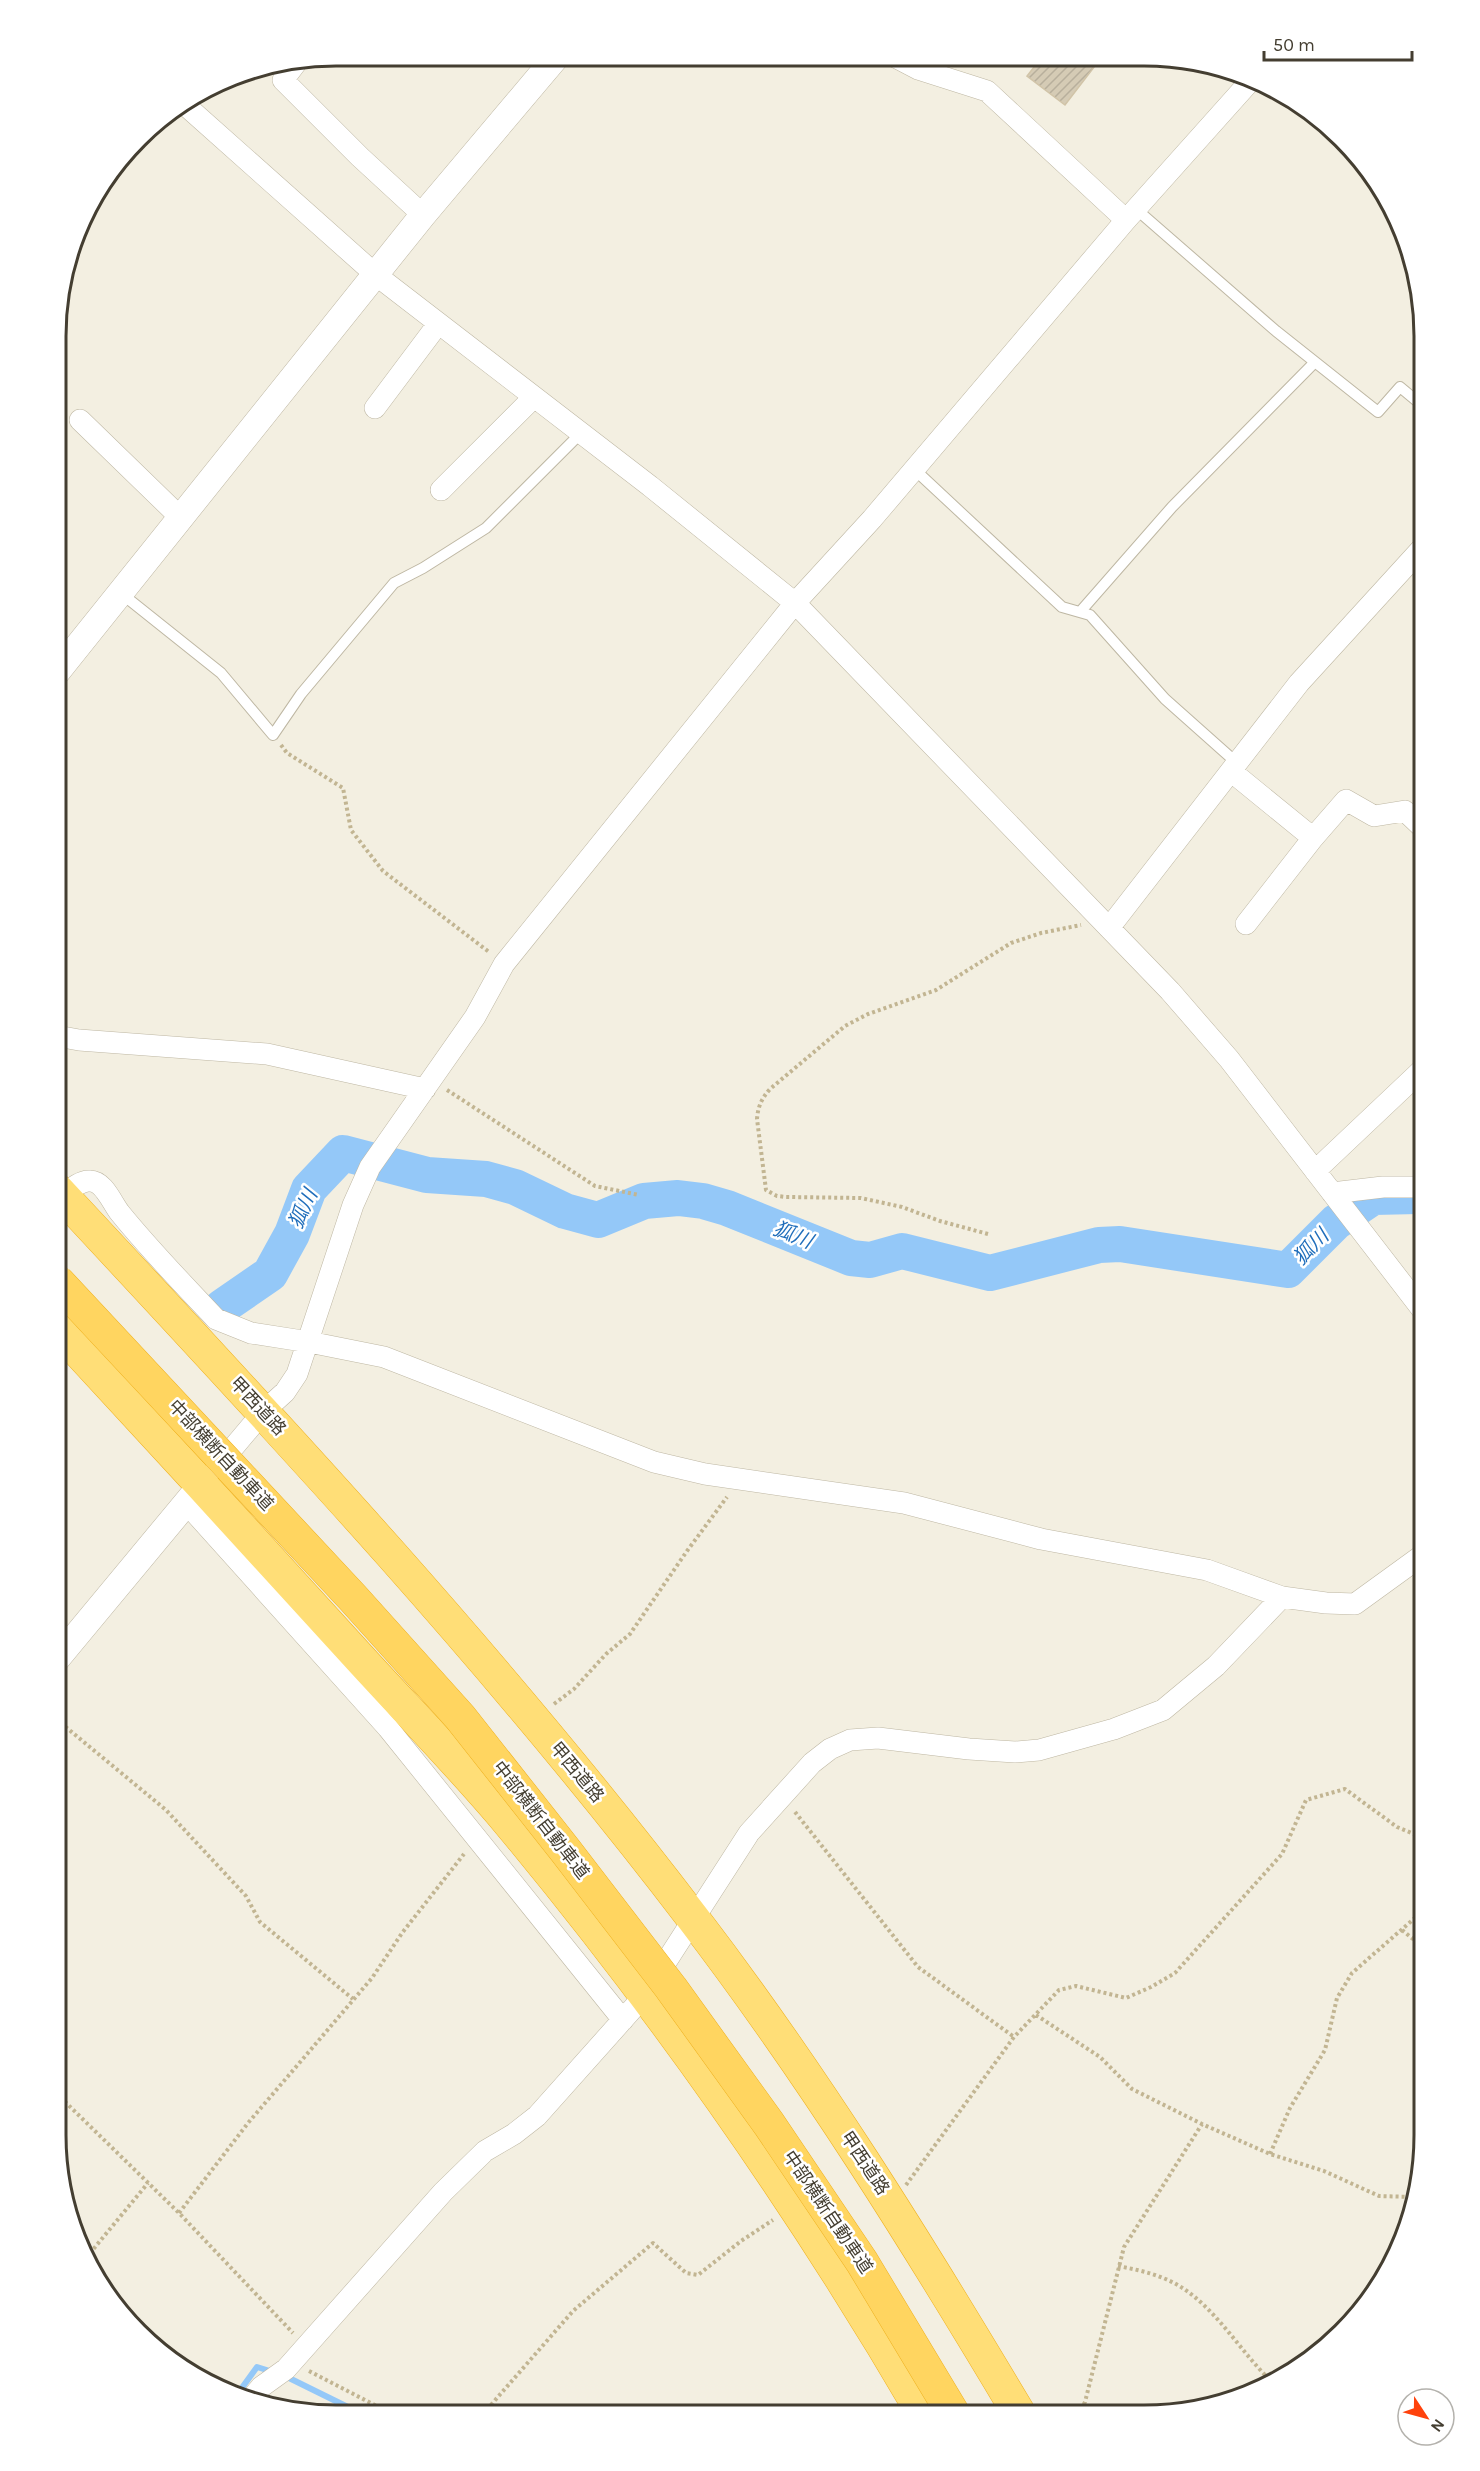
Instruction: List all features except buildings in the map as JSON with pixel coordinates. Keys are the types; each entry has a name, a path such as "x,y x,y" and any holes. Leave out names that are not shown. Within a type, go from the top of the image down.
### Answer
{"highway":[{"name":"甲西道路","path":"66,1199 264,1411 534,1720 610,1811 694,1919 799,2064 889,2199 1014,2405"},
{"name":"中部横断自動車道","path":"66,1291 353,1598 460,1718 565,1850 671,1988 769,2124 862,2262 948,2405"},
{"path":"66,1339 194,1494 502,1815 579,1908 719,2098 793,2207 918,2405"}],"street":[{"path":"66,661 423,215 549,66"},
{"path":"929,66 987,92 1131,215"},
{"path":"291,70 283,80 360,157 423,215"},
{"path":"66,1647 264,1411 285,1392 297,1374 353,1205 370,1167 474,1017 504,964 795,603 872,519 1131,215 1246,86"},
{"path":"190,109 376,275 650,486 795,603 1170,991 1200,1025 1414,1299"},
{"path":"375,408 438,324"},
{"path":"441,490 533,398"},
{"path":"80,420 182,519"},
{"path":"1106,924 1235,768 1299,683 1414,557"},
{"path":"1235,768 1313,838"},
{"path":"1246,924 1313,838 1346,800 1374,816 1405,811 1414,820"},
{"path":"66,1038 267,1054 428,1084"},
{"path":"1315,1171 1414,1077"},
{"path":"66,1190 91,1180 102,1185 113,1204 145,1244 216,1318 251,1333 384,1357 654,1462 740,1479 904,1503 1041,1539 1207,1570 1282,1597 1326,1603 1355,1604 1414,1561"},
{"path":"1332,1194 1383,1187 1414,1187"},
{"path":"194,1494 477,1837 623,2020"},
{"path":"256,2393 289,2366 443,2192 485,2151 514,2134 537,2116 623,2020 644,1996 749,1833 812,1763 830,1749 850,1740 878,1738 1016,1752 1039,1750 1114,1729 1163,1710 1216,1666 1282,1597"}],"lane":[{"path":"1131,215 1378,412 1400,387 1414,398"},
{"path":"1080,612 1172,507 1315,362"},
{"path":"122,594 221,673 273,735 302,694 394,583 423,568 486,528 580,434"},
{"path":"914,469 1062,607 1090,615 1165,699 1235,768"}],"path":[{"path":"273,735 288,753 343,788 351,830 384,871 504,964"},
{"path":"988,1234 884,1202 861,1198 786,1197 777,1196 766,1190 757,1119 762,1098 853,1022 868,1014 936,990 1011,943 1041,933 1106,924"},
{"path":"428,1084 595,1186 639,1195"},
{"path":"534,1720 574,1689 606,1654 630,1634 740,1479"},
{"path":"66,1727 166,1810 246,1896 260,1922 353,1999"},
{"path":"889,2199 910,2181 1014,2037 1059,1990 1076,1986 1126,1998 1175,1973 1282,1854 1306,1800 1345,1789 1397,1827 1414,1834"},
{"path":"782,1796 918,1967 1014,2037"},
{"path":"178,2213 248,2123 372,1978 402,1933 477,1837"},
{"path":"1270,2154 1290,2108 1325,2050 1337,1998 1352,1973 1414,1919"},
{"path":"1402,1930 1414,1940"},
{"path":"1036,2015 1100,2057 1132,2089 1202,2124 1270,2154 1324,2171 1379,2196 1407,2197"},
{"path":"66,2103 178,2213 306,2347"},
{"path":"1083,2405 1124,2247 1202,2124"},
{"path":"92,2251 148,2183"},
{"path":"491,2405 573,2311 653,2243 686,2273 698,2276 741,2241 793,2207"},
{"path":"1118,2266 1164,2278 1183,2288 1202,2304 1266,2376"},
{"path":"289,2366 373,2405"}],"waterway":[{"name":"狐川","path":"222,1307 270,1274 292,1234 309,1189 343,1153 427,1175 486,1179 515,1187 565,1211 598,1220 644,1201 678,1198 703,1201 727,1208 851,1258 870,1260 902,1251 990,1273 1099,1245 1120,1244 1288,1270 1336,1222 1373,1197 1414,1196"},
{"path":"242,2388 257,2367 273,2372"},
{"path":"285,2376 344,2405"}]}
